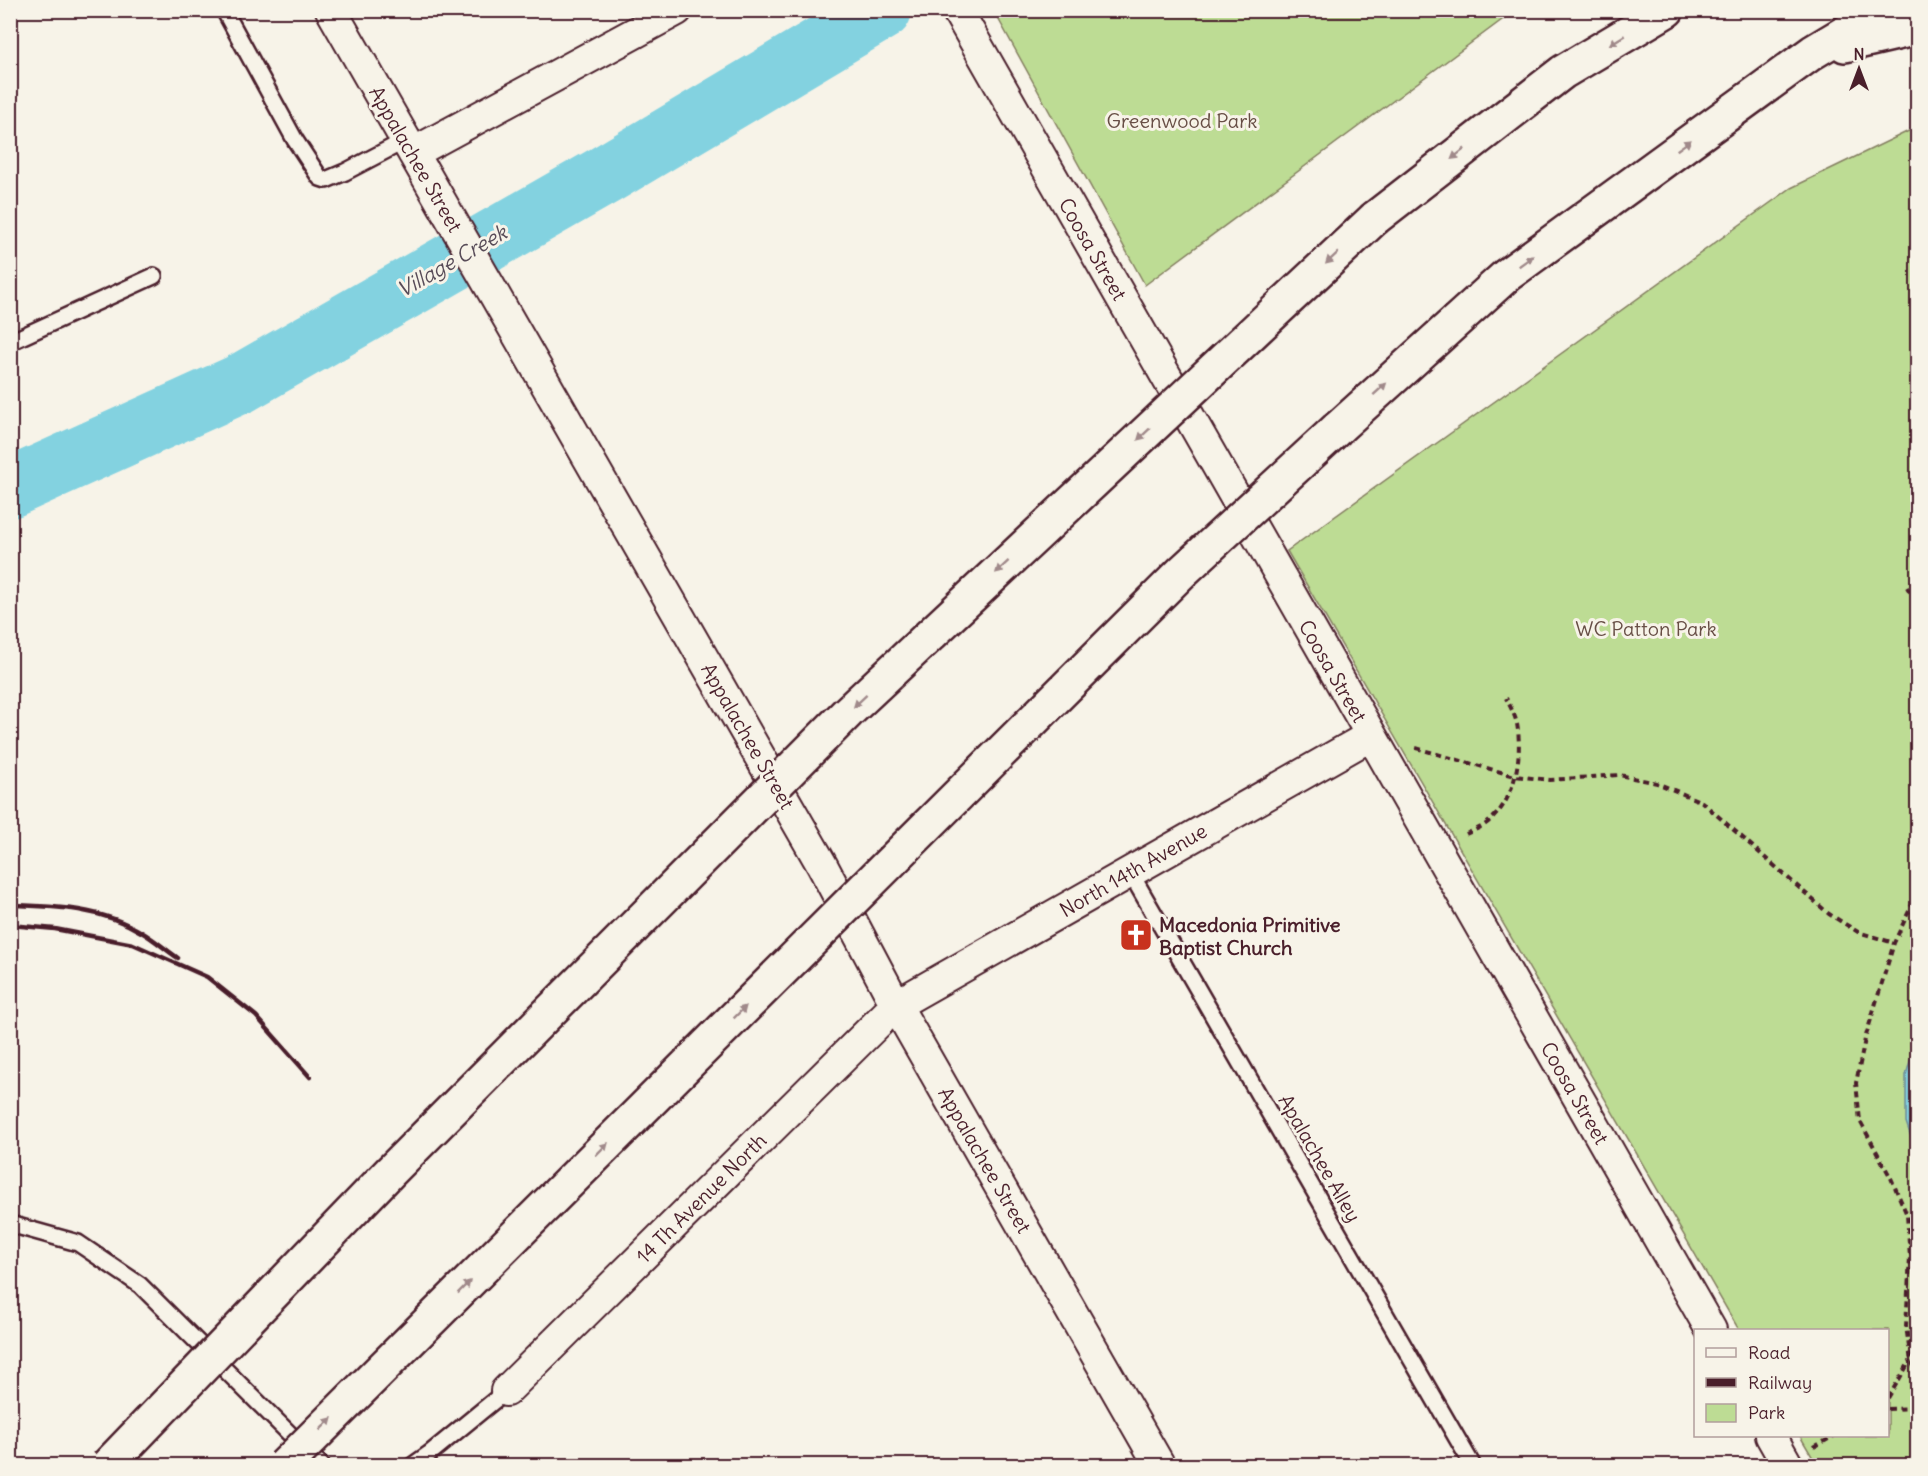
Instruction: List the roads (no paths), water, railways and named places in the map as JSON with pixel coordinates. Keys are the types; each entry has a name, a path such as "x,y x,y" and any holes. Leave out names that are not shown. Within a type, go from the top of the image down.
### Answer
{"highway":[{"path":"107,1466 398,1164 848,712 1375,218 1563,72 1667,10"},
{"path":"284,1466 1182,572 1337,429 1508,275 1814,52 1883,10"},
{"path":"1814,52 1917,28"}],"street":[{"name":"Appalachee Street","path":"331,10 816,855 896,1005 1160,1466"},
{"path":"410,147 677,10"},
{"name":"Coosa Street","path":"957,10 1710,1329"},
{"name":"North 14th Avenue","path":"896,1005 1370,736"},
{"name":"14 Th Avenue North","path":"506,1391 896,1005"},
{"path":"1772,1437 1788,1466"}],"lane":[{"path":"224,10 295,140 320,178 326,180 410,147"},
{"path":"10,342 154,276"},
{"name":"Apalachee Alley","path":"1130,872 1473,1466"},
{"path":"10,1224 78,1243 140,1285 322,1466"},
{"path":"412,1466 506,1391"}],"water":[{"path":"1917,1037 1917,1154 1906,1122 1906,1075"}],"waterway":[{"name":"Village Creek","path":"10,488 240,384 605,175 882,10"}],"railway":[{"path":"10,905 79,910 112,918 143,933 178,958"},
{"path":"10,925 55,929 133,944 207,977 256,1016 310,1077"}],"place":[{"name":"Macedonia Primitive Baptist Church","path":"1136,935"}],"park label":[{"name":"Greenwood Park","path":"1182,120"},
{"name":"WC Patton Park","path":"1646,628"}]}
